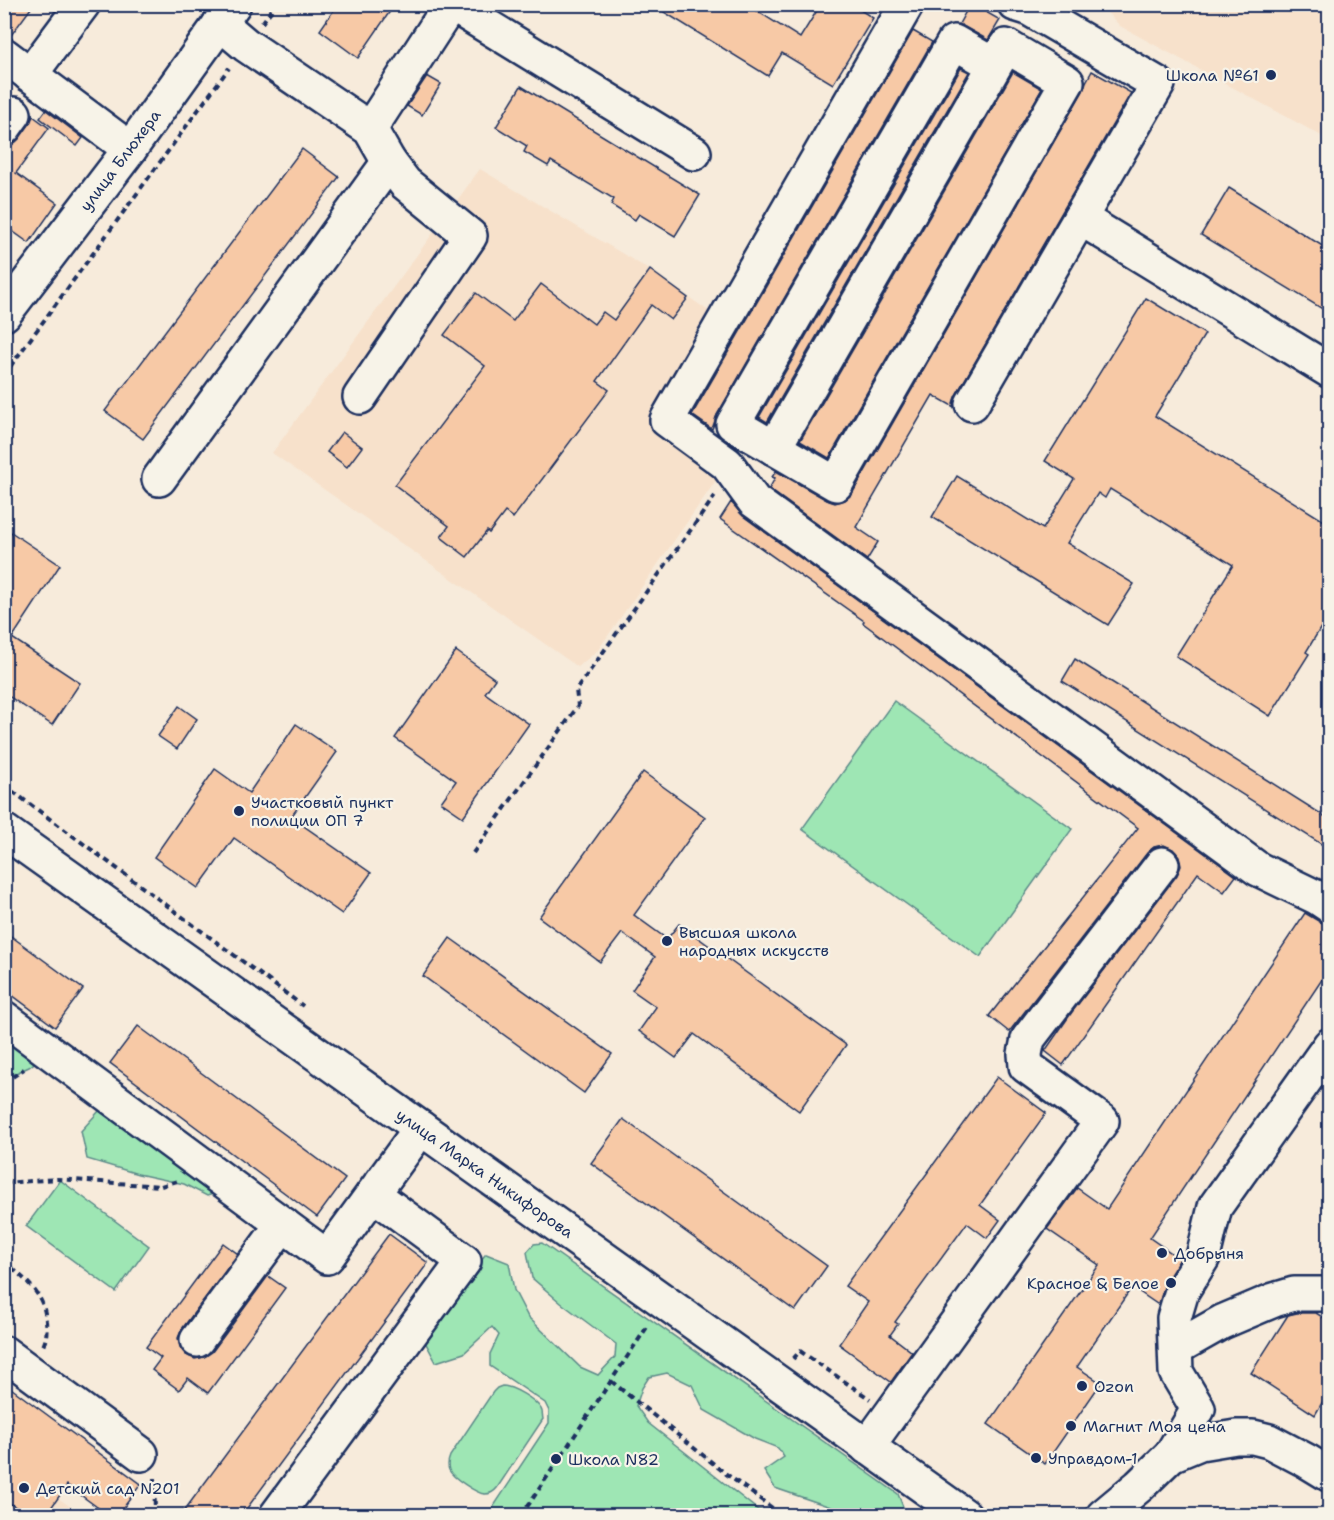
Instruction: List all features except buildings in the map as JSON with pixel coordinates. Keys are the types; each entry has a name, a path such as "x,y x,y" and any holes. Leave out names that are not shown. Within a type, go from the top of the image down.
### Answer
{"street":[{"path":"30,75 83,4"},
{"path":"370,129 451,4 694,153"},
{"path":"907,4 667,420 727,464 754,501 1238,855 1258,869 1318,898 1329,906"},
{"path":"774,448 1000,56 1024,6 1158,84 972,404"},
{"path":"227,14 246,45 370,129 389,162 405,183 470,236 360,397"},
{"name":"улица Блюхера","path":"4,314 130,149 227,14"},
{"path":"954,42 1000,56 1068,82 836,484 733,424 954,42"},
{"path":"4,55 130,149"},
{"path":"159,479 389,162"},
{"path":"1080,218 1329,371"},
{"name":"улица Марка Никифорова","path":"4,831 965,1515"},
{"path":"867,1447 1102,1121 1026,1066 1025,1054 1028,1040 1162,864"},
{"path":"4,1018 327,1257 421,1128"},
{"path":"1104,1515 1171,1455 1198,1409 1176,1372 1174,1318 1182,1291 1203,1257 1215,1207 1329,1045"},
{"path":"276,1515 464,1261 373,1194"},
{"path":"197,1340 283,1224"},
{"path":"1176,1348 1222,1322 1274,1300 1294,1294 1329,1294"},
{"path":"17,1362 141,1454"},
{"path":"1171,1455 1200,1443 1236,1437 1252,1437 1269,1441 1329,1475"}],"path":[{"path":"4,375 276,4"},
{"path":"473,853 578,706 576,690 733,471"},
{"path":"4,1183 57,1179 161,1186 190,1177 208,1168"},
{"path":"4,1261 39,1295 45,1308 47,1332 45,1343 17,1362"},
{"path":"521,1515 665,1301"},
{"path":"611,1381 725,1473 783,1515"},
{"path":"141,1454 150,1463 155,1480 157,1515"}],"shaded area":[{"name":"Школа №61","path":"1100,5 1329,5 1329,140 1120,26"},
{"path":"480,169 650,270 710,312 650,421 722,472 598,650 578,667 272,453"},
{"name":"Детский сад N201","path":"5,1460 82,1515 5,1515"}],"green space":[{"path":"894,701 1072,829 980,957 802,829"},
{"path":"4,1033 37,1061 5,1078"},
{"path":"99,1111 121,1114 217,1193 207,1196 184,1184 87,1159 81,1131"},
{"path":"60,1180 149,1246 116,1292 26,1226"},
{"path":"542,1243 898,1494 905,1512 902,1515 854,1515 775,1488 764,1471 784,1457 778,1448 755,1439 704,1410 692,1385 667,1373 649,1377 642,1388 636,1406 648,1423 758,1510 790,1509 812,1515 488,1515 549,1423 549,1411 545,1403 490,1366 490,1354 499,1335 492,1327 464,1353 436,1362 423,1338 450,1295 486,1254 509,1263 514,1290 528,1317 580,1367 598,1375 615,1357 616,1344 532,1278 527,1252 534,1244"},
{"path":"502,1386 518,1391 538,1405 542,1410 543,1419 497,1488 485,1494 455,1477 449,1470 448,1463 450,1456 493,1392"}],"place":[{"name":"Школа №61","path":"1271,75"},
{"name":"Участковый пункт полиции ОП 7","path":"239,811"},
{"name":"Высшая школа народных искусств","path":"667,941"},
{"name":"Добрыня","path":"1162,1253"},
{"name":"Красное & Белое","path":"1171,1283"},
{"name":"Ozon","path":"1082,1386"},
{"name":"Магнит Моя цена","path":"1071,1426"},
{"name":"Управдом-1","path":"1036,1458"},
{"name":"Школа N82","path":"556,1459"},
{"name":"Детский сад N201","path":"24,1488"}]}
